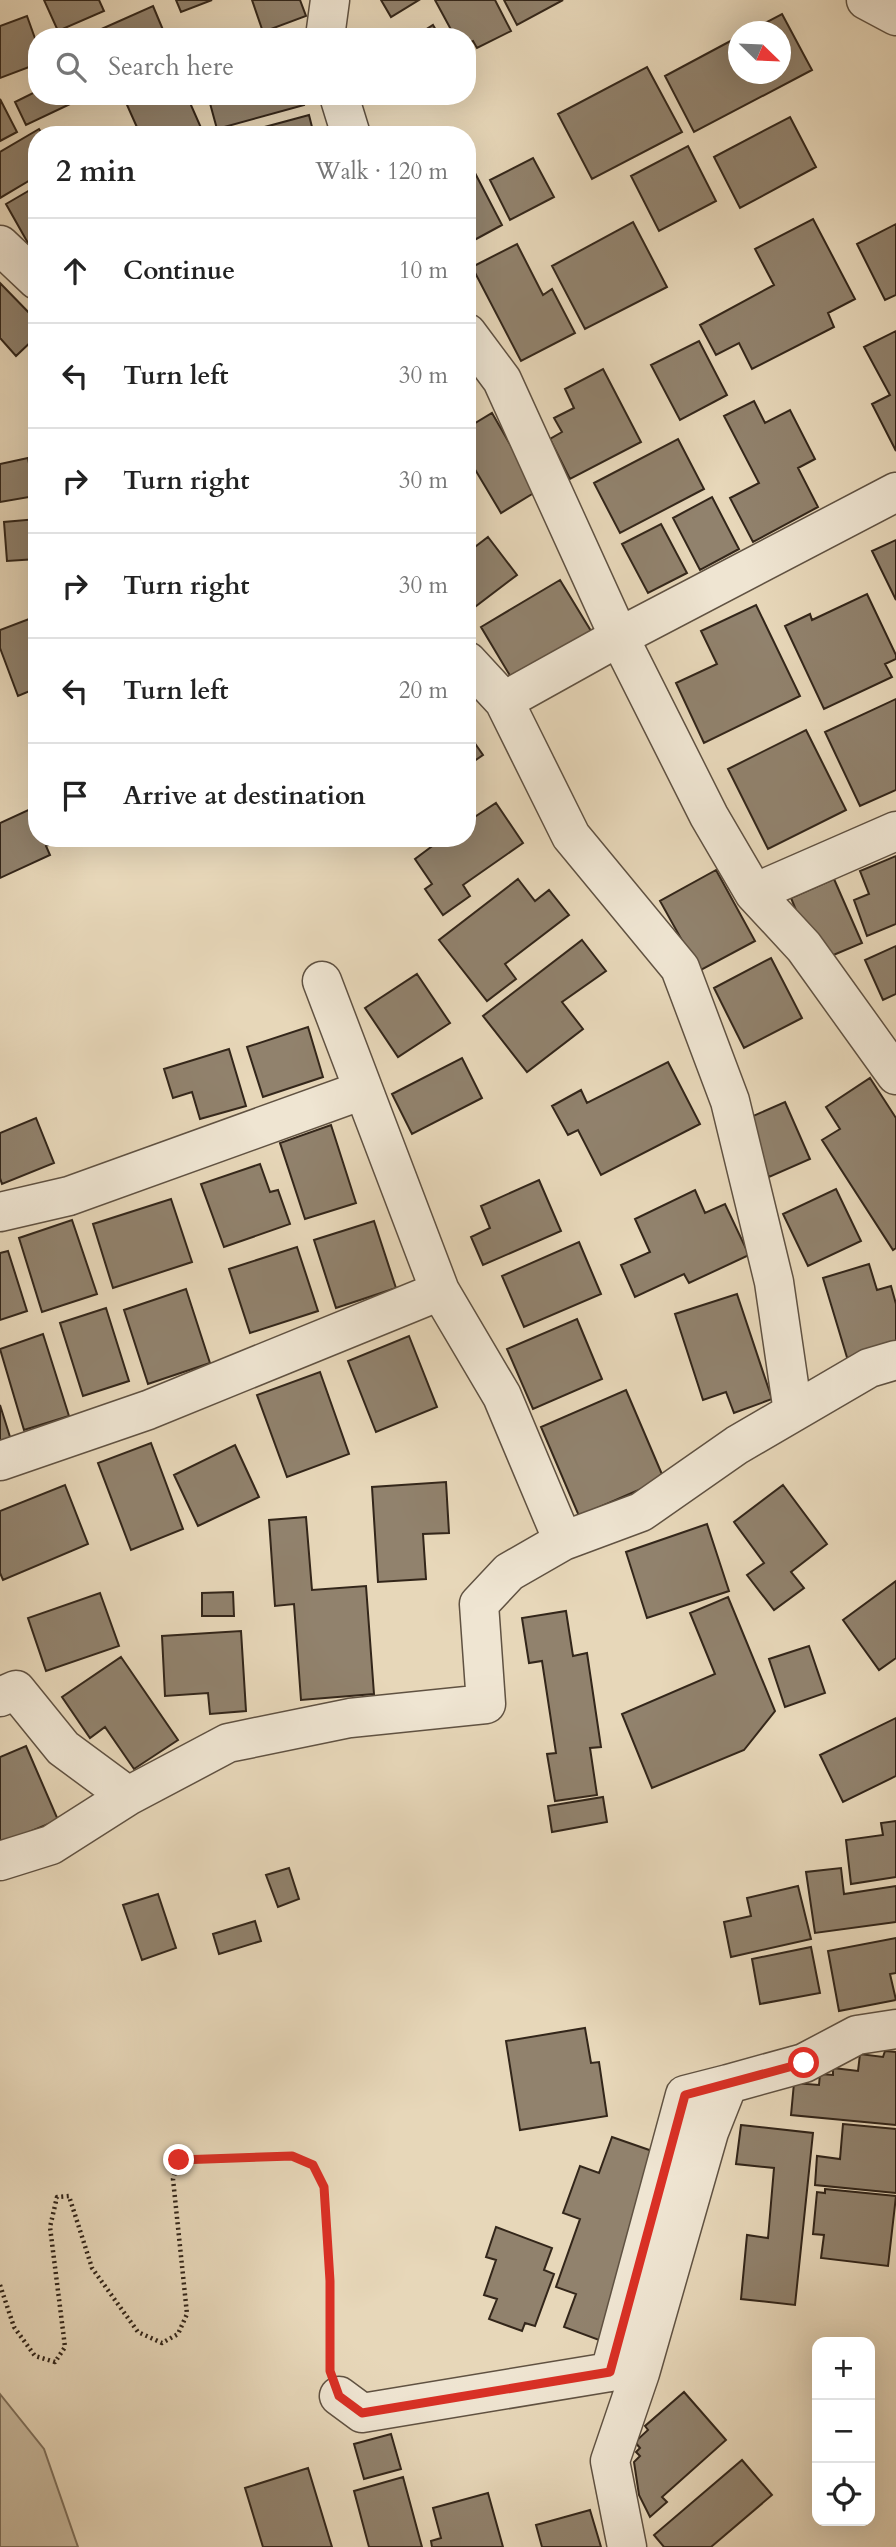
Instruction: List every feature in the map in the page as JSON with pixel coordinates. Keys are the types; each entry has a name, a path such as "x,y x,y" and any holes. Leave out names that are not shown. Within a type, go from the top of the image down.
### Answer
{"street":[{"path":"326,28 330,0"},
{"path":"866,0 896,16"},
{"path":"342,105 348,126"},
{"path":"0,245 28,271"},
{"path":"476,345 502,380 619,637 709,816 754,893 804,947 896,1075"},
{"path":"504,701 619,637 896,492"},
{"path":"476,671 504,701 571,836 680,968 730,1101 774,1282 793,1412"},
{"path":"754,893 896,831"},
{"path":"323,981 440,1291 502,1396 563,1541"},
{"path":"0,1212 69,1196 363,1090"},
{"path":"0,1461 148,1410 440,1291"},
{"path":"0,1861 51,1845 128,1796 228,1743 350,1718 486,1704 479,1604 509,1572 563,1541 642,1512 737,1445 869,1368 896,1360"},
{"path":"0,1697 16,1690 63,1748 128,1796"},
{"path":"339,2396 362,2413 610,2372 685,2095 804,2063 857,2035 896,2029"},
{"path":"627,2547 610,2461 643,2360 709,2132 728,2084"}],"path":[{"path":"0,2285 14,2327 36,2356 55,2362 65,2347 50,2227 57,2197 69,2196 92,2268 138,2332 162,2343 178,2334 187,2314 173,2179 179,2160 292,2156 313,2165 324,2187 330,2281 330,2371 339,2396"}],"shaded area":[{"path":"0,2394 44,2449 78,2547 0,2547"}],"building":[{"path":"44,0 99,0 104,11 65,28 57,28"},
{"path":"176,0 212,0 181,12"},
{"path":"252,0 300,0 306,16 274,28 262,28"},
{"path":"381,0 419,0 391,17"},
{"path":"435,0 495,0 511,31 477,48 476,28 450,28"},
{"path":"504,0 563,0 517,25"},
{"path":"153,6 162,28 104,28"},
{"path":"782,14 786,21 769,21"},
{"path":"27,16 31,28 28,28 28,67 0,78 0,26"},
{"path":"791,31 812,70 791,81"},
{"path":"728,42 728,84 785,84 694,132 665,76"},
{"path":"647,67 682,132 592,179 558,114"},
{"path":"28,96 28,105 68,105 26,125 15,102"},
{"path":"0,99 17,132 0,141"},
{"path":"127,105 191,105 200,126 136,126"},
{"path":"210,105 304,105 228,126 216,126"},
{"path":"309,115 312,126 268,126"},
{"path":"790,117 816,167 740,208 714,157"},
{"path":"28,135 28,181 0,198 0,152"},
{"path":"688,146 716,201 659,231 631,176"},
{"path":"533,158 554,197 510,220 490,180"},
{"path":"476,175 502,225 476,239"},
{"path":"28,191 28,243 6,204"},
{"path":"813,219 855,299 828,313 834,327 752,369 739,343 716,355 700,325 774,285 755,249"},
{"path":"633,222 667,287 585,329 552,266"},
{"path":"896,224 896,295 885,300 857,244"},
{"path":"517,244 543,295 552,289 575,333 521,361 476,275 476,265"},
{"path":"0,283 28,312 28,345 16,356 0,338"},
{"path":"896,331 896,451 872,404 890,395 864,347"},
{"path":"699,341 727,395 680,420 651,365"},
{"path":"603,369 641,442 570,479 550,439 562,432 554,418 574,408 565,389"},
{"path":"754,401 765,423 790,410 815,459 798,468 818,507 753,542 730,498 759,483 724,416"},
{"path":"492,413 537,491 501,513 476,471 476,423"},
{"path":"678,439 704,489 620,533 594,483"},
{"path":"28,458 28,497 0,502 0,464"},
{"path":"712,497 739,549 700,570 673,518"},
{"path":"28,520 28,560 7,561 4,522"},
{"path":"661,524 687,573 648,593 622,544"},
{"path":"488,537 517,575 476,606 476,546"},
{"path":"896,540 896,600 872,551"},
{"path":"560,580 591,631 512,679 481,627"},
{"path":"867,594 896,655 896,659 885,664 892,677 824,709 785,626 810,614 812,620"},
{"path":"756,605 800,696 704,743 676,683 717,664 701,631"},
{"path":"28,619 28,692 18,696 0,648 0,630"},
{"path":"896,699 896,790 860,806 825,732"},
{"path":"806,730 846,810 768,849 728,769"},
{"path":"476,745 483,755 476,760"},
{"path":"496,803 523,843 463,885 470,896 443,915 425,889 432,884 415,859 431,847 476,847 476,816"},
{"path":"28,810 28,847 46,847 50,855 0,878 0,823"},
{"path":"896,856 896,924 867,936 854,900 869,894 860,871"},
{"path":"716,870 755,941 699,971 660,901"},
{"path":"518,879 535,901 549,890 569,915 505,964 516,979 487,1001 439,940"},
{"path":"834,879 862,943 831,956 804,930 791,898"},
{"path":"582,940 606,971 562,1002 583,1029 527,1072 483,1016"},
{"path":"896,946 896,994 883,1000 865,960"},
{"path":"771,958 802,1018 744,1048 714,988"},
{"path":"417,974 450,1023 398,1057 365,1008"},
{"path":"308,1027 323,1077 263,1097 247,1047"},
{"path":"229,1049 246,1106 200,1119 192,1092 173,1098 164,1069"},
{"path":"462,1058 482,1098 412,1134 392,1094"},
{"path":"668,1062 700,1124 601,1175 578,1130 568,1135 552,1106 581,1090 587,1103"},
{"path":"870,1078 896,1118 896,1248 893,1250 822,1140 840,1129 826,1107"},
{"path":"785,1102 810,1159 769,1177 744,1120"},
{"path":"36,1118 54,1163 2,1184 0,1133"},
{"path":"331,1125 356,1203 305,1219 280,1143"},
{"path":"260,1164 270,1192 278,1190 290,1224 224,1247 201,1184"},
{"path":"539,1180 561,1231 483,1265 471,1237 490,1228 481,1206"},
{"path":"836,1189 861,1241 808,1266 783,1214"},
{"path":"695,1190 705,1213 725,1204 749,1255 689,1283 684,1274 635,1297 621,1265 650,1252 635,1219"},
{"path":"171,1199 192,1262 113,1288 93,1224"},
{"path":"72,1220 97,1294 42,1312 19,1238"},
{"path":"374,1221 396,1288 336,1308 314,1240"},
{"path":"579,1242 601,1294 524,1327 502,1276"},
{"path":"297,1247 318,1311 250,1333 229,1269"},
{"path":"8,1251 27,1311 0,1320 0,1253"},
{"path":"869,1264 877,1290 891,1286 896,1304 896,1349 849,1364 823,1278"},
{"path":"186,1289 210,1363 148,1384 124,1310"},
{"path":"737,1294 772,1399 734,1413 726,1392 703,1400 675,1314"},
{"path":"106,1308 129,1381 83,1396 60,1323"},
{"path":"577,1319 602,1379 533,1409 507,1349"},
{"path":"43,1334 69,1416 24,1430 0,1349"},
{"path":"409,1336 437,1407 376,1432 348,1361"},
{"path":"320,1372 349,1454 287,1477 257,1395"},
{"path":"626,1390 664,1479 579,1516 541,1427"},
{"path":"0,1405 11,1440 0,1443"},
{"path":"151,1443 183,1529 131,1550 98,1463"},
{"path":"235,1445 259,1497 198,1526 174,1475"},
{"path":"446,1482 449,1533 423,1534 426,1579 378,1582 372,1487"},
{"path":"65,1485 88,1544 3,1580 0,1573 0,1511"},
{"path":"783,1485 827,1544 791,1572 804,1588 774,1610 747,1575 764,1563 734,1522"},
{"path":"306,1517 312,1590 366,1586 374,1694 301,1700 294,1604 275,1606 269,1520"},
{"path":"707,1524 729,1591 647,1618 626,1552"},
{"path":"896,1581 896,1658 879,1670 843,1620"},
{"path":"233,1592 234,1616 202,1616 202,1593"},
{"path":"100,1593 119,1646 46,1671 28,1618"},
{"path":"728,1597 775,1711 744,1750 652,1788 622,1714 715,1674 690,1613"},
{"path":"566,1611 573,1656 587,1653 601,1747 590,1748 597,1795 555,1801 547,1754 556,1753 542,1661 529,1663 522,1618"},
{"path":"241,1631 246,1711 210,1714 208,1693 165,1696 162,1636"},
{"path":"809,1646 825,1693 785,1707 769,1659"},
{"path":"121,1657 178,1740 134,1769 105,1727 90,1738 62,1697"},
{"path":"896,1718 896,1776 843,1802 820,1755"},
{"path":"26,1746 58,1820 0,1844 0,1757"},
{"path":"603,1797 607,1822 552,1832 548,1806"},
{"path":"896,1821 896,1877 851,1884 846,1840 883,1835 881,1823"},
{"path":"289,1868 299,1899 278,1907 266,1875"},
{"path":"841,1868 844,1894 896,1886 896,1922 815,1933 806,1872"},
{"path":"798,1886 811,1939 731,1957 724,1922 751,1916 747,1898"},
{"path":"158,1894 176,1948 142,1960 123,1905"},
{"path":"255,1921 261,1941 219,1954 213,1934"},
{"path":"896,1938 896,1973 890,1974 896,2000 839,2011 828,1951"},
{"path":"811,1947 820,1993 760,2004 752,1959"},
{"path":"585,2028 591,2063 599,2062 607,2116 520,2130 506,2041"},
{"path":"885,2051 896,2052 896,2125 791,2115 794,2083 819,2085 820,2074 833,2075 833,2068 858,2071 860,2054 883,2057"},
{"path":"843,2124 896,2129 896,2193 815,2185 817,2156 840,2159"},
{"path":"741,2125 813,2133 795,2305 741,2299 747,2235 768,2238 774,2168 736,2164"},
{"path":"612,2137 655,2152 607,2343 564,2327 576,2294 556,2287 580,2219 563,2213 580,2166 599,2173"},
{"path":"825,2189 896,2196 888,2266 821,2258 824,2235 813,2234 817,2192 825,2193"},
{"path":"496,2227 552,2248 544,2270 554,2274 535,2326 525,2323 522,2331 489,2319 497,2299 484,2295 496,2260 486,2257"},
{"path":"684,2392 726,2440 662,2497 667,2502 650,2517 639,2495 634,2462 640,2456 636,2452 640,2448 635,2442 648,2430 645,2426"},
{"path":"391,2434 401,2469 364,2479 354,2444"},
{"path":"742,2460 772,2495 711,2547 664,2547 654,2535"},
{"path":"308,2468 332,2547 263,2547 245,2488"},
{"path":"403,2477 422,2547 369,2547 354,2491"},
{"path":"488,2493 503,2547 432,2547 431,2541 441,2538 433,2508"},
{"path":"590,2510 601,2547 542,2547 536,2525"}],"route":[{"path":"179,2160 292,2156 313,2165 324,2187 330,2281 330,2371 339,2396 362,2413 610,2372 685,2095 804,2063"}]}
